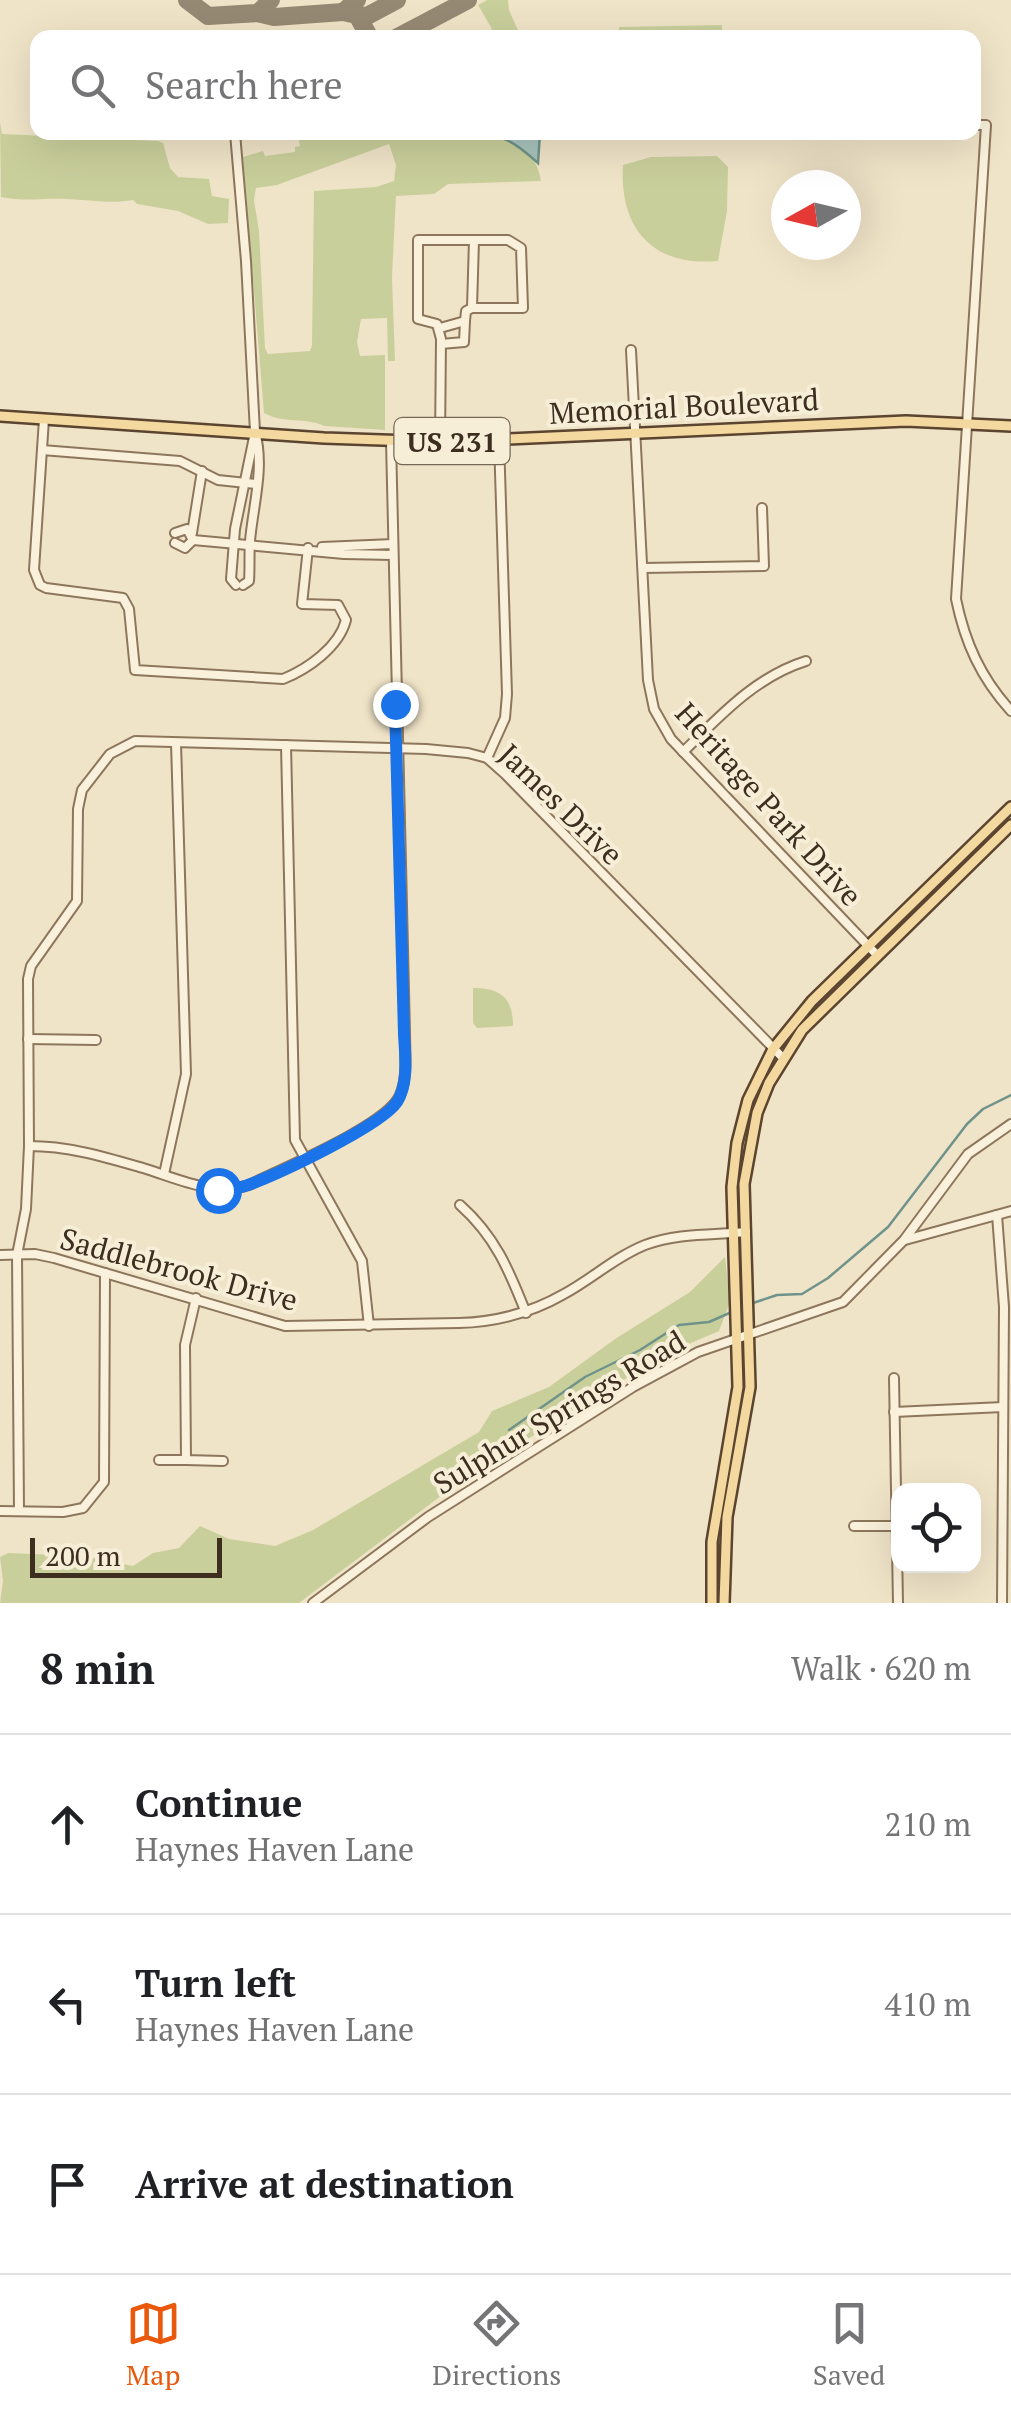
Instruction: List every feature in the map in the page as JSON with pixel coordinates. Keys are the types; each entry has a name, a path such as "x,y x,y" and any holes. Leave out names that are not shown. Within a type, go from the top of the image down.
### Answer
{"main road":[{"name":"Memorial Boulevard","path":"0,416 440,442 906,421 1011,426"},
{"path":"724,1603 727,1517 750,1387 749,1334 737,1296 732,1186 748,1100 773,1049 812,1001 1011,807"},
{"path":"712,1603 712,1542 734,1426 738,1338 748,1292 744,1184 756,1113 783,1058 802,1030 1011,825"},
{"path":"912,902 922,912"}],"street":[{"path":"981,125 986,125 956,599 968,646 982,673 1011,711"},
{"path":"235,140 255,432 251,483 233,542 231,579 240,585 249,581 249,544 256,508 251,483"},
{"path":"440,442 440,328 418,319 418,240 508,240 520,248 523,308 472,308 466,311 464,342 441,344"},
{"path":"472,308 474,240"},
{"path":"440,328 465,321"},
{"name":"Heritage Park Drive","path":"631,350 648,683 654,709 683,752 876,954"},
{"path":"44,419 36,580 46,588 116,595 125,600 130,610 135,670 283,679 300,671 339,638 346,620 338,605 302,604 308,548"},
{"path":"29,1146 68,1148 195,1186 233,1189 304,1158 374,1122 393,1107 402,1088 404,1034 391,440"},
{"path":"486,758 506,718 507,694 499,440"},
{"path":"42,450 166,459 193,465 218,480 251,483"},
{"path":"202,472 193,536 185,548 175,538 184,528 193,536 249,544 344,554 393,554"},
{"path":"643,568 764,566 762,508"},
{"path":"308,548 392,544"},
{"path":"683,752 734,702 775,673 806,661"},
{"name":"James Drive","path":"19,1510 17,1255 26,1209 31,966 77,901 78,809 82,790 120,746 135,741 396,748 486,758 552,820 783,1058"},
{"path":"164,1174 186,1074 176,742"},
{"path":"286,745 292,1126 294,1140 362,1261 368,1326"},
{"path":"28,1039 96,1040"},
{"name":"Sulphur Springs Road","path":"313,1603 428,1517 687,1357 843,1302 904,1240 968,1154 1011,1124"},
{"path":"460,1205 482,1224 502,1253 526,1312"},
{"path":"904,1240 1011,1210"},
{"path":"997,1215 1008,1307 1003,1407 1006,1561 1002,1603"},
{"name":"Saddlebrook Drive","path":"0,1255 54,1258 284,1326 368,1326 485,1322 526,1312 566,1294 642,1246 672,1236 746,1232"},
{"path":"0,1511 82,1508 104,1482 105,1273"},
{"path":"186,1460 186,1345 196,1298"},
{"path":"894,1378 895,1483"},
{"path":"894,1412 1003,1407"},
{"path":"159,1460 224,1461"},
{"path":"854,1526 891,1526"},
{"path":"897,1573 898,1603"}],"green space":[{"path":"487,0 508,0 518,30 490,30 478,5"},
{"path":"722,25 722,30 619,30"},
{"path":"0,122 2,134 30,135 30,140 163,143 170,168 178,177 209,179 212,196 229,199 228,223 208,224 178,211 133,200 1,197"},
{"path":"299,140 509,140 526,150 538,169 541,181 448,184 434,194 396,196 392,277 395,361 388,361 387,318 361,319 357,342 360,356 385,355 385,430 324,426 264,413 243,157 263,151 265,156 295,152 295,147 300,146","holes":["389,144 396,165 394,181 376,187 314,191 312,345 310,351 268,354 256,188 277,185"]},
{"path":"717,156 728,167 727,211 718,261 675,258 658,250 634,225 627,208 623,165 651,157"},
{"path":"473,988 504,996 511,1008 513,1026 477,1028 473,1023"},
{"path":"725,1257 730,1302 719,1331 677,1349 613,1386 462,1480 299,1603 0,1603 0,1557 8,1553 83,1556 133,1566 153,1553 179,1548 200,1526 229,1539 275,1546 313,1530 479,1432 492,1411 549,1387 690,1292"}],"water":[{"path":"507,140 540,140 538,163"}],"waterway":[{"path":"750,1304 777,1295 802,1294 828,1278 888,1227 967,1124 983,1109 1011,1095"},
{"path":"509,1430 585,1377 679,1325 709,1322 743,1307"}],"taxiway":[{"path":"187,0 208,16 258,13 271,0"},
{"path":"357,0 343,12 357,15 365,30"},
{"path":"357,15 367,16 397,0"},
{"path":"411,30 468,0"},
{"path":"257,13 274,17 343,12"}],"route":[{"path":"218,1190 249,1185 304,1158 374,1122 399,1098 405,1071 395,704"}]}
